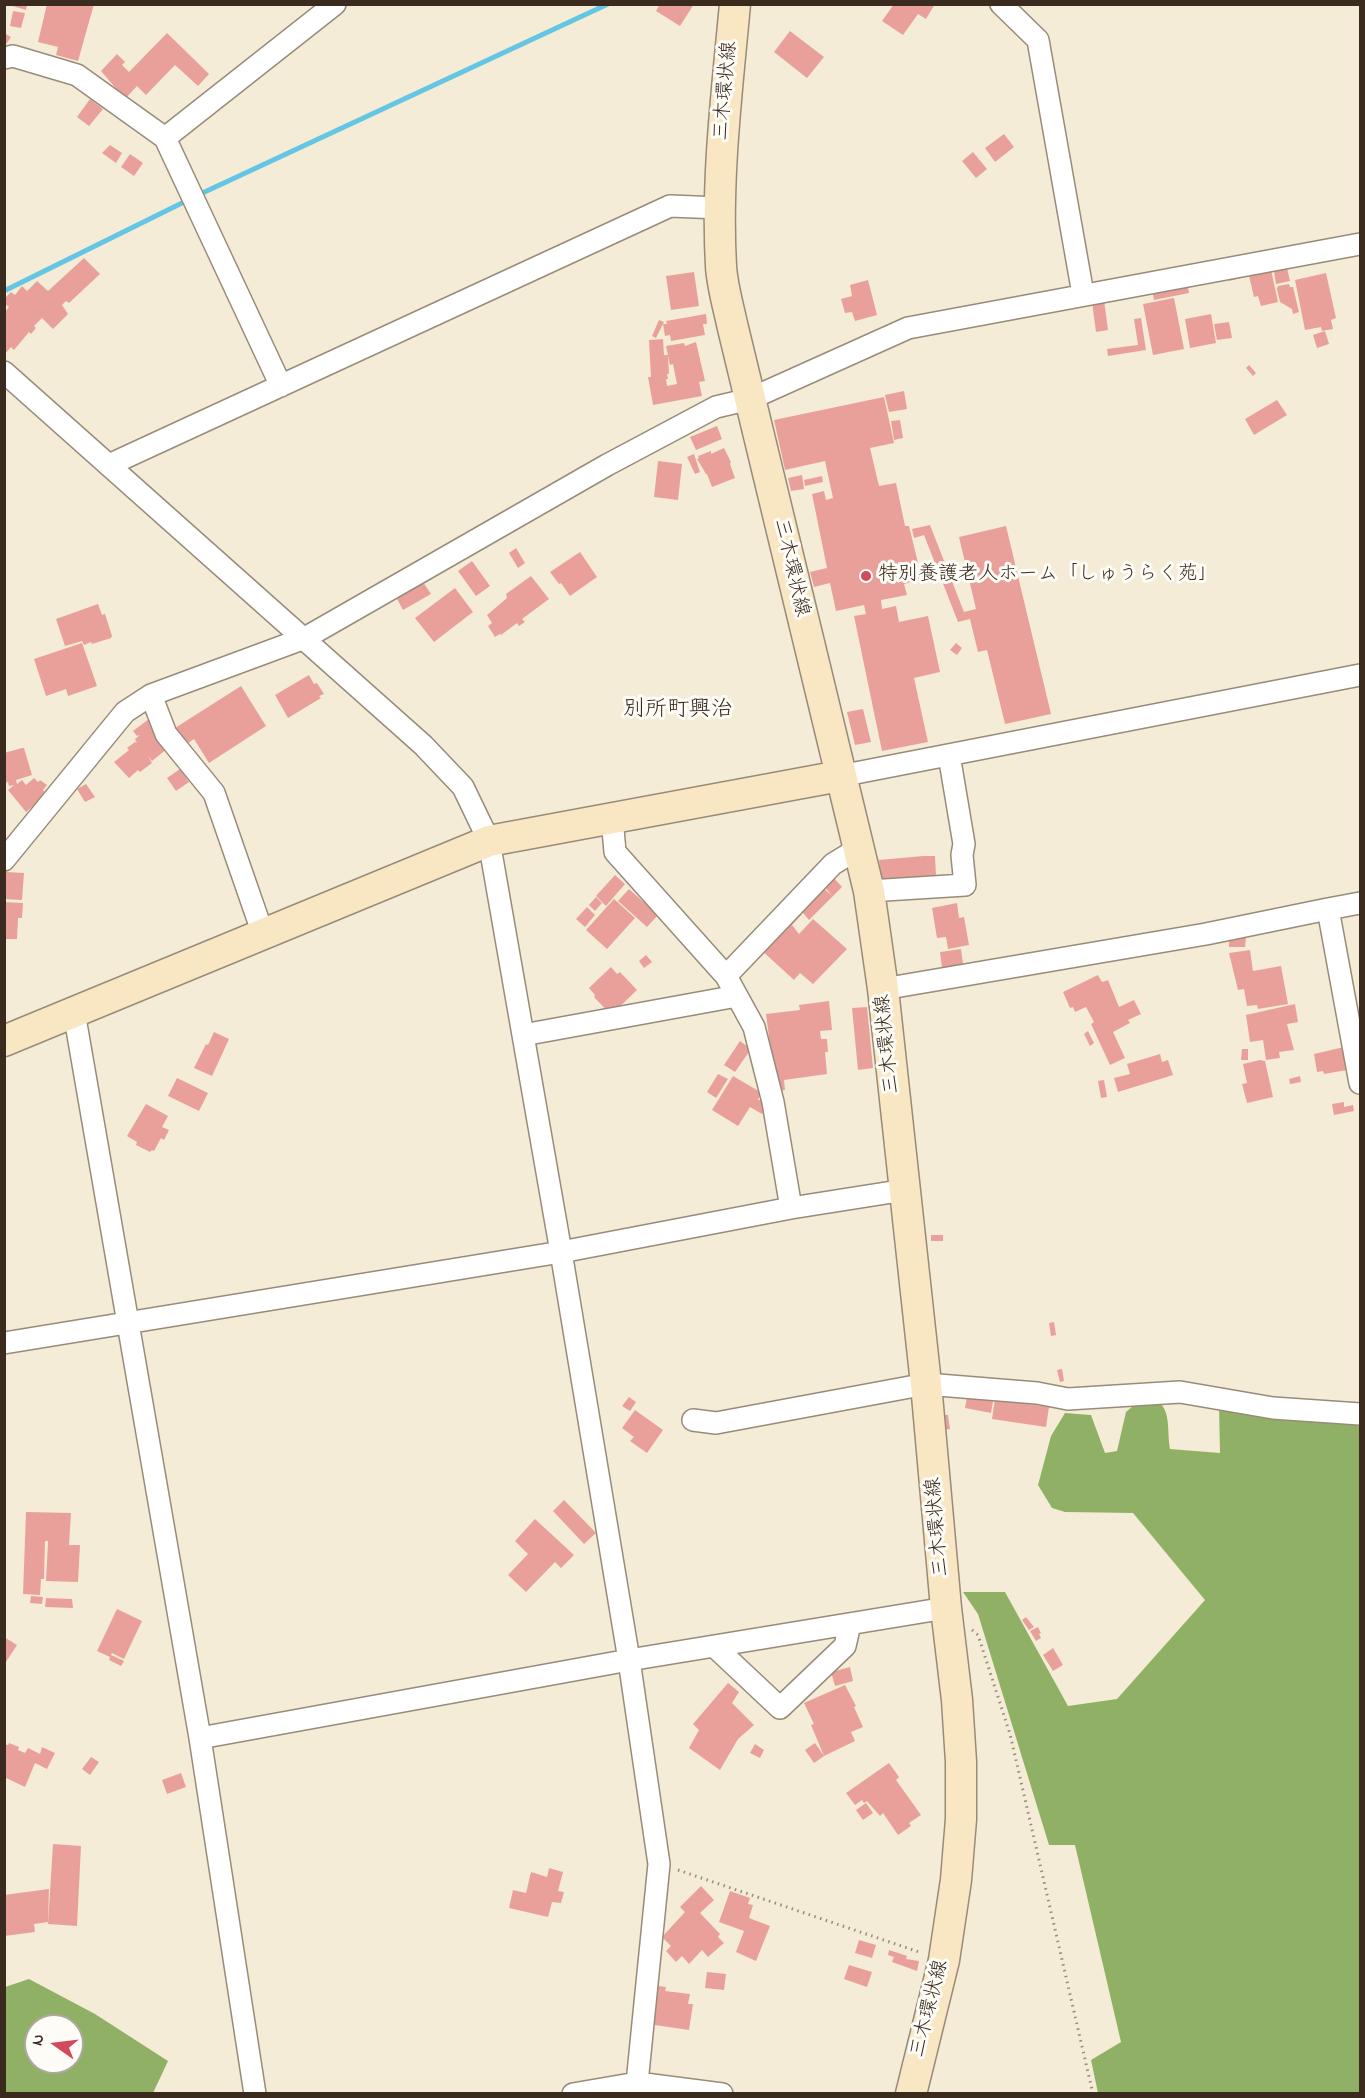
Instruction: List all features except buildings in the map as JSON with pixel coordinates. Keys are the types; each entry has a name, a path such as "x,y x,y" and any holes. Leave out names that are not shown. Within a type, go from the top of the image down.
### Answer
{"main road":[{"name":"三木環状線","path":"735,4 723,141 720,208 721,268 732,324 869,891 883,989 905,1190 957,1700 961,1762 961,1819 956,1880 944,1960 911,2094"},
{"path":"4,1041 489,841 840,776"}],"street":[{"path":"165,138 334,4"},
{"path":"1001,4 1038,40 1083,294"},
{"path":"4,58 13,56 77,75 165,138 281,386"},
{"path":"109,465 670,206 720,208"},
{"path":"4,860 125,712 151,695 305,638 607,465 716,406 750,399 908,328 1360,244"},
{"path":"4,372 423,745 463,787 489,841 629,1660 659,1864 637,2083"},
{"path":"840,776 1360,675"},
{"path":"151,695 166,734 214,793 263,934"},
{"path":"869,891 965,885 962,855 964,844 949,755"},
{"path":"612,818 615,852 726,976 754,1027 773,1102 791,1208"},
{"path":"726,976 833,864 859,848"},
{"path":"883,989 1194,936 1360,903"},
{"path":"1328,909 1360,1083"},
{"path":"523,1035 738,996"},
{"path":"74,1012 200,1738 255,2094"},
{"path":"4,1343 561,1252 791,1208 905,1190"},
{"path":"693,1419 716,1423 926,1384 1037,1393 1068,1399 1180,1392 1273,1408 1360,1414"},
{"path":"200,1738 629,1660 946,1608"},
{"path":"714,1646 780,1708 845,1646 850,1624"},
{"path":"573,2094 637,2083 722,2094"}],"path":[{"path":"946,1608 978,1635 1010,1734 1093,2094"},
{"path":"659,1864 944,1960"}],"green space":[{"path":"1144,1396 1154,1399 1164,1409 1167,1416 1170,1449 1220,1453 1219,1406 1360,1418 1360,2093 1098,2093 1091,2060 1121,2042 1075,1845 1049,1845 978,1614 963,1592 1005,1592 1068,1706 1117,1699 1205,1600 1133,1513 1065,1512 1052,1508 1038,1485 1051,1436 1065,1413 1091,1415 1105,1453 1117,1451 1126,1412"},
{"path":"29,1979 95,2014 168,2061 153,2093 5,2093 5,1987"}],"waterway":[{"path":"196,196 608,4"},
{"path":"4,291 188,200"}],"place":[{"name":"特別養護老人ホーム「しゅうらく苑」","path":"866,576"}],"district":[{"name":"別所町興治","path":"678,711"}]}
